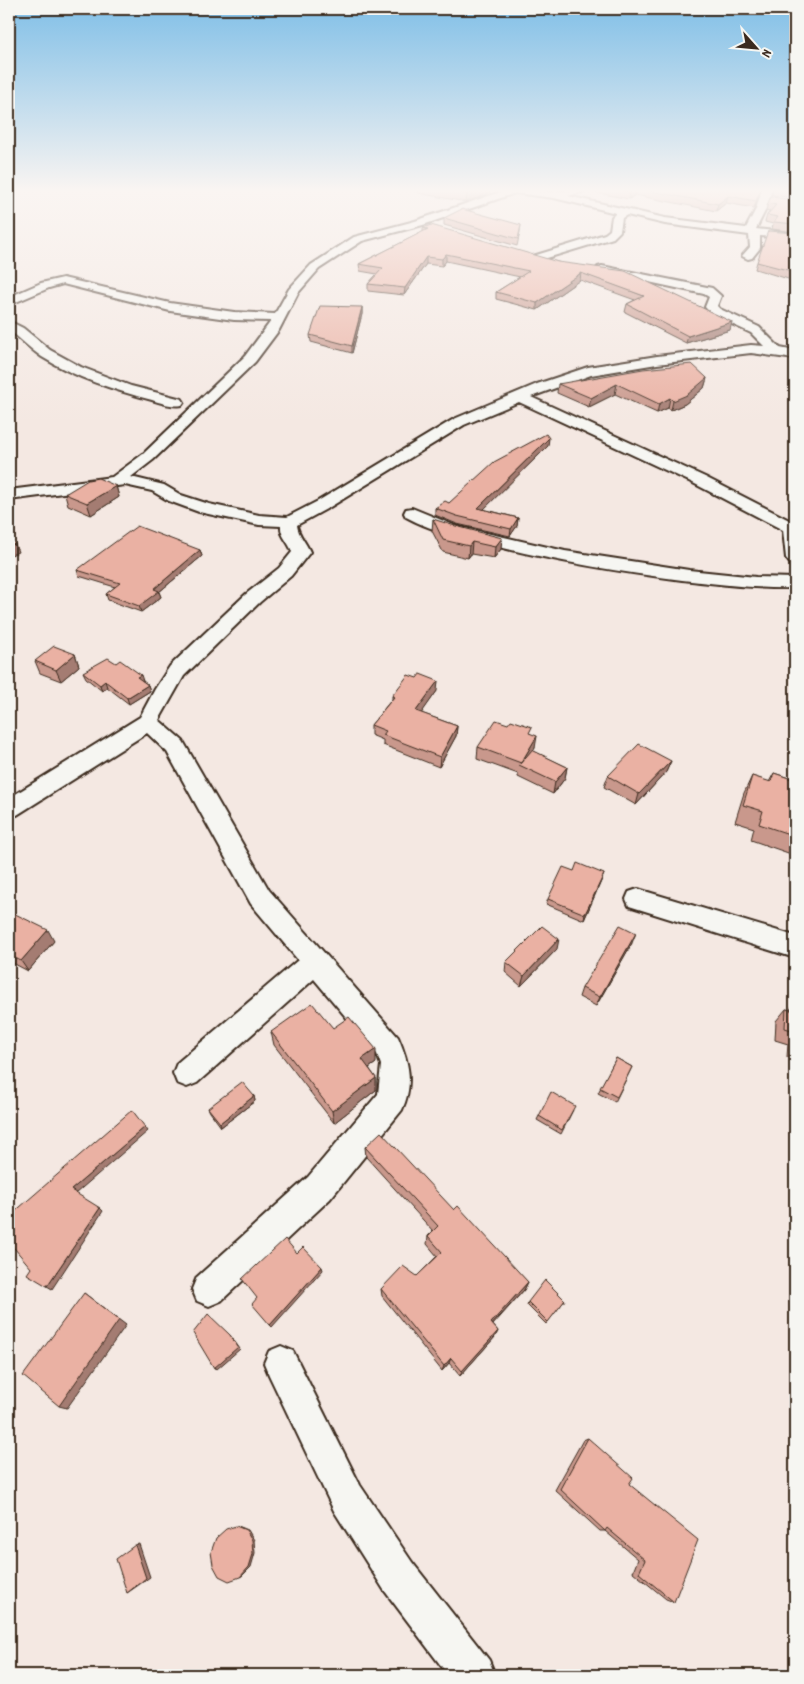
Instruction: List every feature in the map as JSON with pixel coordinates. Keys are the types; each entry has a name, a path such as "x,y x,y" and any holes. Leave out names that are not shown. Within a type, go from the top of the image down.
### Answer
{"street":[{"path":"118,479 160,445 250,359 273,330 292,292 314,268"},
{"path":"586,268 610,270 708,291 715,296 711,307 716,312 755,330 776,350"},
{"path":"9,301 45,285 63,282 170,307 234,316 279,318"},
{"path":"9,325 16,328 24,337 45,353 94,379 177,402"},
{"path":"9,495 118,479 134,481 158,488 175,498 205,508 259,520 289,522 308,514 459,422 542,387 596,370 657,360 732,351 776,350 795,354"},
{"path":"520,397 699,480 791,528 795,558"},
{"path":"412,513 423,520 451,529 561,556 649,570 765,584 795,584"},
{"path":"9,809 148,722 165,689 177,671 253,598 286,572 301,552 297,542 289,533 289,522"},
{"path":"148,722 175,747 260,897 388,1046 395,1065 392,1100 319,1188 209,1289"},
{"path":"638,899 795,947"},
{"path":"187,1073 315,961"},
{"path":"281,1364 347,1498 398,1576 474,1675"}],"building":[{"path":"381,268 419,268 405,288 368,284 383,268"},
{"path":"512,268 600,268 625,271 732,322 688,336 627,304 644,296 581,273 537,303 496,292 529,271"},
{"path":"778,268 795,268 795,272"},
{"path":"320,306 362,307 352,346 310,335"},
{"path":"692,364 707,378 687,395 673,401 670,398 659,404 617,384 591,398 558,384 643,369"},
{"path":"546,434 549,438 478,508 518,518 511,529 457,516 435,508 445,501 449,503 494,462"},
{"path":"98,478 116,486 87,503 65,494 88,480"},
{"path":"433,519 502,538 495,547 472,542 469,546 443,540"},
{"path":"137,526 200,550 154,589 159,591 139,606 106,594 120,583 77,570"},
{"path":"9,537 15,544 9,546"},
{"path":"54,646 75,654 56,670 35,661"},
{"path":"108,658 116,663 120,660 141,675 137,677 148,685 127,698 105,681 100,685 83,672"},
{"path":"420,674 438,681 416,711 457,726 440,757 383,735 386,731 371,725 394,697 392,696 408,675 417,678"},
{"path":"496,720 508,724 511,720 532,727 529,733 537,736 521,763 478,747"},
{"path":"639,744 671,761 639,794 608,776"},
{"path":"532,750 567,767 555,782 519,765"},
{"path":"774,773 795,780 795,836 759,824 763,811 743,805 752,776 771,782"},
{"path":"577,863 604,874 585,914 548,899 563,867 574,871"},
{"path":"9,911 48,930 21,961 9,955"},
{"path":"620,925 636,933 600,997 582,988"},
{"path":"542,926 559,939 524,976 506,962"},
{"path":"312,1003 333,1028 349,1017 376,1049 362,1059 376,1078 332,1111 271,1032"},
{"path":"786,1009 795,1011 795,1031 785,1028"},
{"path":"616,1058 632,1067 617,1097 600,1088"},
{"path":"242,1082 254,1096 220,1123 208,1108"},
{"path":"551,1092 575,1106 562,1130 539,1116"},
{"path":"132,1110 145,1127 71,1190 100,1208 47,1286 27,1274 31,1268 9,1242 9,1210 12,1214"},
{"path":"381,1132 454,1210 458,1206 528,1282 491,1323 498,1331 462,1371 451,1358 444,1366 381,1289 403,1266 417,1276 442,1252 428,1236 438,1226 365,1147"},
{"path":"285,1239 297,1253 303,1247 322,1267 270,1325 252,1304 257,1298 242,1279"},
{"path":"545,1280 565,1300 548,1322 528,1302"},
{"path":"84,1293 119,1320 59,1406 23,1376"},
{"path":"208,1314 230,1335 238,1347 214,1368 193,1333"},
{"path":"588,1438 633,1478 629,1484 698,1540 674,1602 639,1573 645,1560 607,1528 605,1531 560,1489"},
{"path":"236,1526 246,1530 252,1540 253,1554 249,1567 240,1577 229,1581 219,1576 213,1565 211,1552 216,1538 226,1529"},
{"path":"135,1545 146,1578 127,1593 116,1559"}]}
